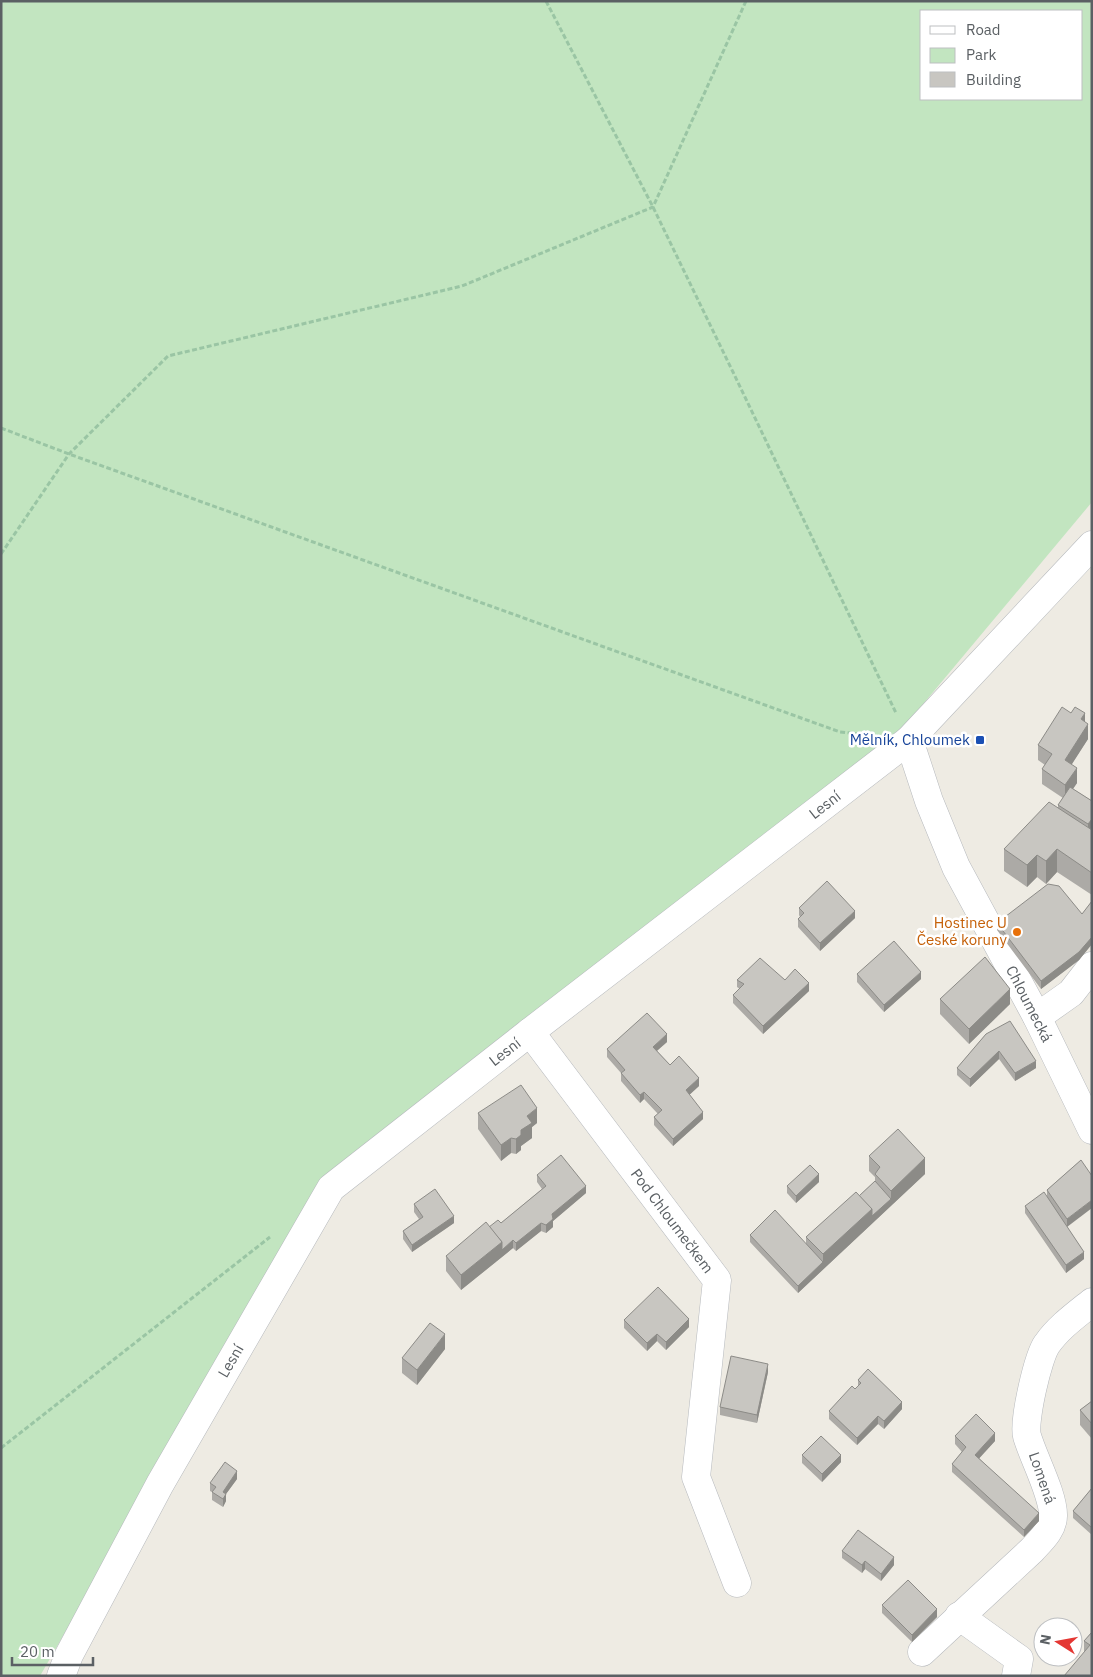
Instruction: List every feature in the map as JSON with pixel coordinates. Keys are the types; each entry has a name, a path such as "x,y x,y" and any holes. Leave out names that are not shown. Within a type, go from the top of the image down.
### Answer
{"street":[{"name":"Lesní","path":"61,1676 69,1655 160,1484 331,1188 909,740 1092,545"},
{"name":"Chloumecká","path":"909,740 929,801 956,867 1037,1017 1092,1130"},
{"path":"1037,1017 1071,993 1092,966"},
{"name":"Pod Chloumečkem","path":"530,1032 717,1280 696,1477 737,1583"},
{"name":"Lomená","path":"922,1652 1032,1550 1048,1532 1054,1516 1051,1501 1026,1434 1028,1409 1046,1345 1069,1320 1092,1302"},
{"path":"959,1616 1019,1659 1016,1676"}],"path":[{"path":"546,1 653,207 734,372 909,740"},
{"path":"1,554 69,454 168,356 462,286 653,207 746,1"},
{"path":"1,428 840,732 909,740"},
{"path":"1,1448 276,1232"}],"green space":[{"path":"1,1 1092,1 1092,502 878,758 321,1187 40,1676 1,1676"}],"building":[{"path":"1062,707 1071,713 1075,707 1085,713 1081,719 1088,724 1065,760 1077,768 1065,785 1042,769 1052,754 1038,745"},
{"path":"1070,787 1092,801 1092,819 1088,824 1058,805"},
{"path":"1049,802 1092,830 1092,873 1057,849 1046,861 1037,855 1027,865 1004,849"},
{"path":"827,881 855,911 820,943 798,919 804,913 799,908"},
{"path":"1048,884 1059,886 1082,914 1092,901 1092,937 1079,952 1041,981 997,923"},
{"path":"894,941 921,972 884,1005 857,974"},
{"path":"985,957 1010,989 969,1029 940,999"},
{"path":"760,958 785,980 795,969 809,983 763,1026 733,995 744,984 737,980"},
{"path":"647,1013 667,1034 653,1047 670,1065 679,1056 699,1078 686,1090 703,1112 673,1139 654,1117 662,1110 644,1092 640,1095 621,1073 625,1070 607,1049"},
{"path":"1010,1021 1036,1061 1015,1073 999,1051 970,1079 957,1068 986,1034"},
{"path":"521,1085 537,1108 527,1116 532,1123 521,1130 521,1135 516,1139 511,1138 501,1145 478,1113"},
{"path":"898,1129 925,1158 891,1191 875,1174 880,1167 869,1156"},
{"path":"561,1155 586,1186 552,1214 553,1219 546,1225 541,1223 516,1243 513,1240 502,1250 502,1242 489,1227 498,1220 501,1223 546,1186 537,1175"},
{"path":"1081,1160 1092,1176 1092,1200 1067,1219 1047,1190"},
{"path":"810,1165 819,1174 796,1196 787,1186"},
{"path":"875,1181 891,1199 872,1216 872,1209 859,1196"},
{"path":"435,1189 454,1216 412,1245 403,1231 423,1217 414,1204"},
{"path":"856,1192 872,1209 823,1254 806,1237"},
{"path":"1044,1192 1084,1252 1066,1265 1025,1206"},
{"path":"775,1210 823,1262 798,1286 750,1235"},
{"path":"486,1222 502,1242 461,1275 446,1256"},
{"path":"658,1287 689,1319 666,1342 657,1334 647,1343 624,1320"},
{"path":"430,1323 445,1334 417,1370 402,1358"},
{"path":"731,1356 768,1364 757,1415 720,1407"},
{"path":"868,1369 902,1402 884,1421 878,1416 857,1438 829,1411 852,1386 855,1389 861,1383 858,1380"},
{"path":"1092,1401 1092,1424 1080,1410"},
{"path":"976,1414 995,1433 975,1455 1039,1513 1024,1530 952,1464 966,1447 955,1436"},
{"path":"821,1436 841,1455 822,1474 802,1455"},
{"path":"225,1462 237,1471 223,1492 226,1494 223,1499 212,1492 216,1487 210,1483"},
{"path":"1092,1488 1092,1528 1073,1511"},
{"path":"858,1530 894,1557 881,1574 865,1561 862,1565 842,1551"},
{"path":"908,1580 937,1609 912,1635 882,1605"},
{"path":"1092,1632 1092,1676 1064,1676 1072,1667 1083,1667 1083,1653 1090,1645 1084,1641"}],"place":[{"name":"Mělník, Chloumek","path":"980,740"},
{"name":"Hostinec U České koruny","path":"1017,932"}]}
